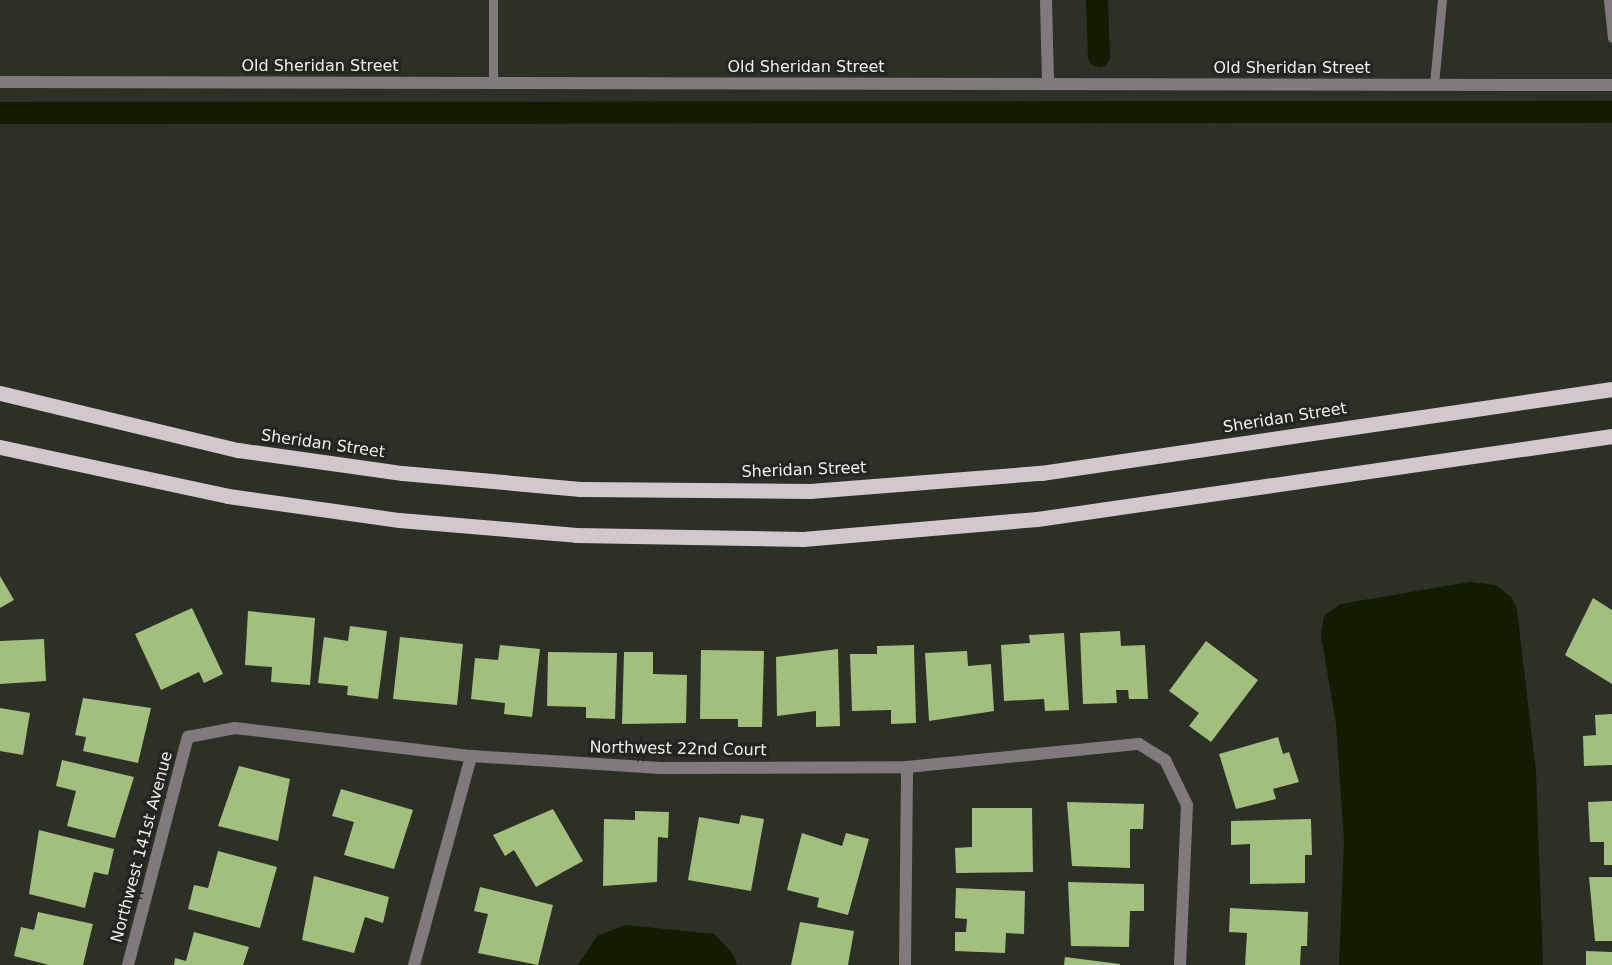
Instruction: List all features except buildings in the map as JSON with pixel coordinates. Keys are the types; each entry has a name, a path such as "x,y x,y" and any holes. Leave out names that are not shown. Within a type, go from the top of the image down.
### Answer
{"main road":[{"name":"Sheridan Street","path":"0,393 238,450 402,473 580,489 810,491 1041,473 1612,389"},
{"path":"0,447 228,496 399,520 576,536 803,539 1037,519 1612,436"}],"street":[{"path":"1046,0 1048,84"},
{"name":"Old Sheridan Street","path":"0,82 1612,85"},
{"name":"Northwest 22nd Court","path":"188,737 235,728 471,756 661,768 907,767 1139,744 1165,760 1187,805 1180,965"},
{"name":"Northwest 141st Avenue","path":"128,965 188,737"},
{"path":"414,965 471,756"},
{"path":"905,965 907,767"}],"lane":[{"path":"493,0 493,83"},
{"path":"1434,84 1442,0"},
{"path":"1608,0 1612,38"}],"shaded area":[{"path":"1470,582 1496,585 1512,598 1517,610 1536,772 1543,965 1339,965 1344,840 1336,724 1321,635 1324,616 1340,604"},
{"path":"626,925 714,934 733,954 737,965 578,965 597,936"}],"waterway":[{"path":"1097,0 1099,56"},
{"path":"0,113 1612,112"}]}
